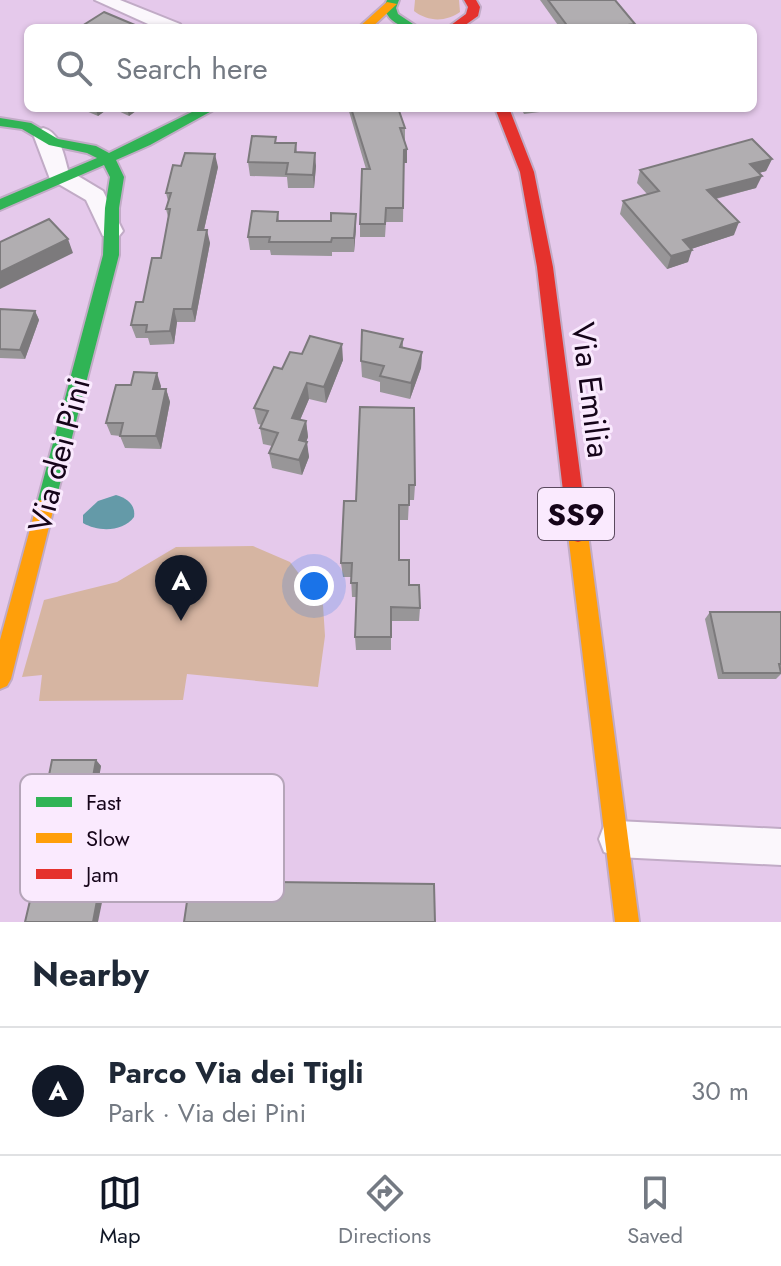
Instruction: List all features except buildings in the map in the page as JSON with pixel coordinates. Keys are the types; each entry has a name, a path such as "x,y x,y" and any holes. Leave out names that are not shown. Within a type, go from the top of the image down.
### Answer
{"street":[{"path":"104,0 163,24"},
{"path":"368,24 392,2"},
{"path":"392,2 394,18 405,24"},
{"path":"0,205 108,158 202,112"},
{"name":"Via Emilia","path":"504,112 527,172 544,257 627,922"},
{"path":"0,122 26,126 54,142 97,151 108,158"},
{"path":"43,134 49,142 56,170 62,179 95,196 111,231"},
{"name":"Via dei Pini","path":"0,679 111,255 117,177 108,158"},
{"path":"617,839 781,847"}],"shaded area":[{"path":"415,0 459,0 460,12 449,18 431,19 414,11"},
{"path":"116,495 132,506 134,517 129,522 110,529 83,523 83,515 98,501"},
{"path":"253,546 290,562 323,605 325,636 318,687 187,674 183,700 39,701 42,675 22,677 44,600 117,582 176,547"}],"traffic: fast":[{"path":"393,0 390,8 393,16 406,24"},
{"path":"0,205 145,142 202,112"},
{"path":"0,122 26,126 54,142 91,149 108,158 117,177 112,208 111,255 45,507"}],"traffic: slow":[{"path":"368,24 391,4"},
{"path":"0,679 45,507"},
{"path":"578,534 627,922"}],"traffic: jam":[{"path":"459,24 472,16 474,7 470,0"},
{"path":"504,112 527,172 545,267 578,534"}],"place":[{"name":"Parco Via dei Tigli","path":"181,621"}]}
